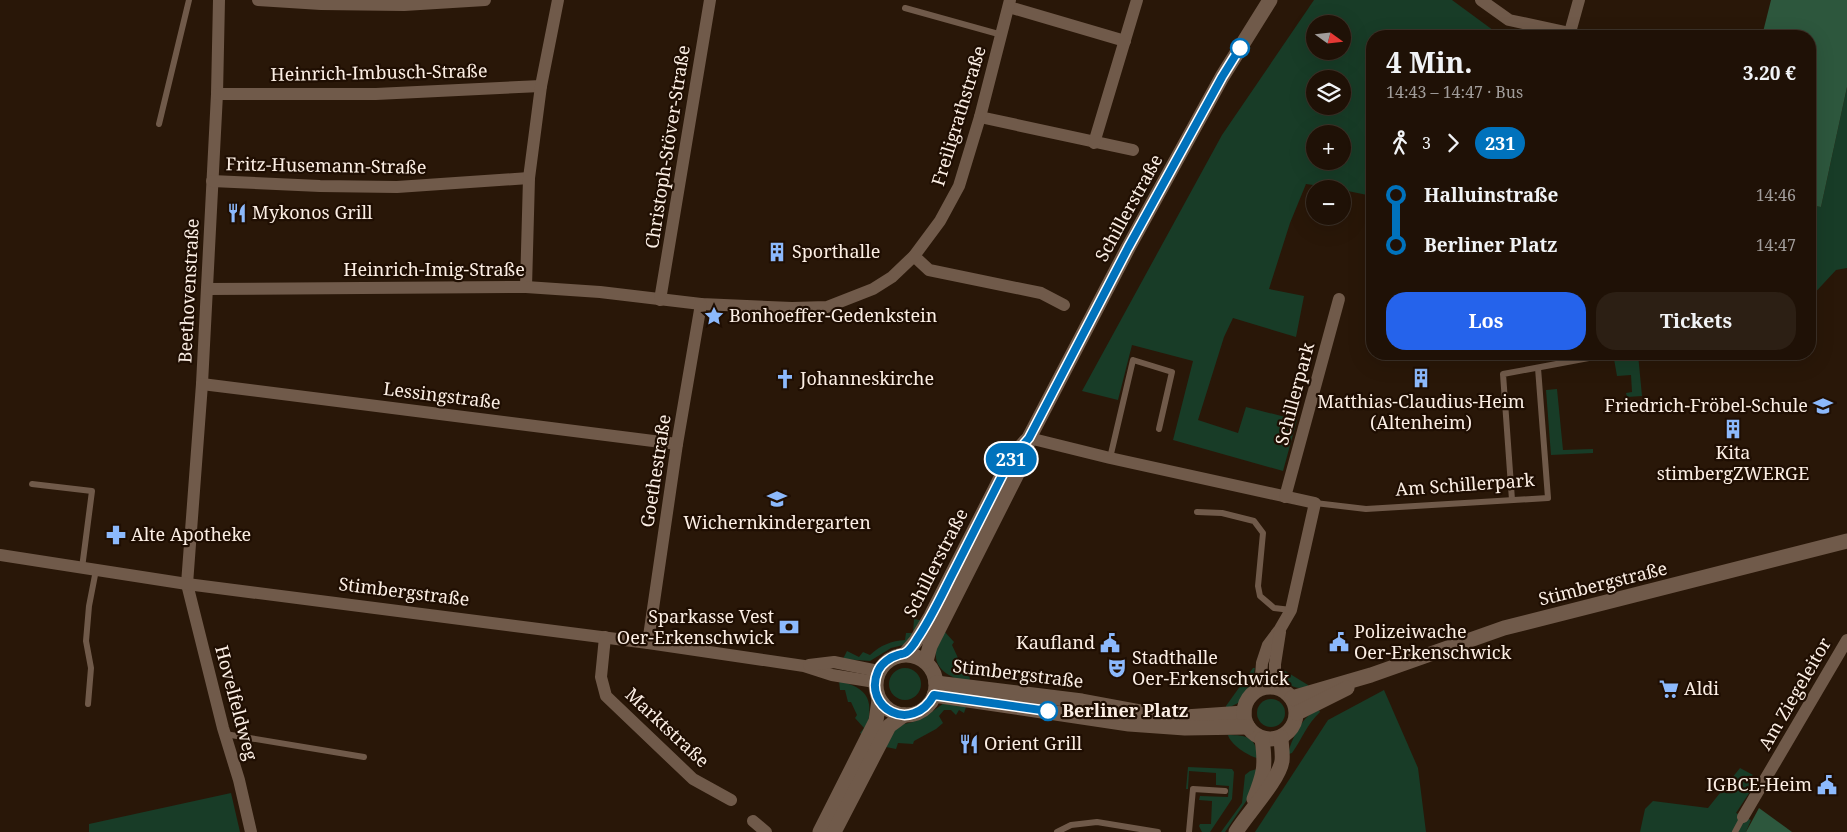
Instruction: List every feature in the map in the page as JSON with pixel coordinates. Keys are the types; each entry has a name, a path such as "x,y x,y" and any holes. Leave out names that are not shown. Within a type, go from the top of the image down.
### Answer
{"main road":[{"name":"Schillerstraße","path":"905,654 916,641 931,616 1010,460 1029,438 1136,232 1222,77 1270,0"},
{"name":"Schillerstraße","path":"926,661 930,646 1022,466 1029,438"},
{"name":"Stimbergstraße","path":"1292,698 1371,675 1504,628 1847,541"},
{"path":"820,832 876,721 879,700 877,676 884,663 897,655 916,656 926,661 934,673 935,689 929,705 922,711 904,715 886,708 879,700"},
{"name":"Stimbergstraße","path":"1297,713 1371,675"},
{"path":"1275,687 1284,691 1292,698 1297,713 1293,728 1281,737 1274,740 1262,739 1254,734 1246,720 1248,698 1260,689 1275,687"},
{"name":"Stimbergstraße","path":"935,689 1082,701 1152,714 1246,720"},
{"path":"834,832 888,726 904,715"},
{"path":"1248,812 1272,783 1282,762 1281,737"},
{"path":"1236,832 1248,812 1261,782 1265,761 1262,739"}],"street":[{"name":"Beethovenstraße","path":"187,584 202,384 217,94 219,0"},
{"path":"258,0 320,4 404,5 485,0"},
{"path":"526,287 529,178 542,86 558,0"},
{"name":"Christoph-Stöver-Straße","path":"660,300 710,0"},
{"path":"1094,143 1137,0"},
{"path":"1481,0 1509,20 1553,30"},
{"path":"1571,30 1579,0"},
{"name":"Freiligrathstraße","path":"660,300 700,304 792,308 827,307 874,289 892,277 914,256 940,220 959,186 980,117 1009,4 1125,41"},
{"name":"Heinrich-Imbusch-Straße","path":"217,94 376,94 542,86"},
{"path":"980,117 1133,150"},
{"name":"Fritz-Husemann-Straße","path":"212,181 320,186 398,187 529,178"},
{"path":"914,256 929,270 1041,293 1064,305"},
{"name":"Heinrich-Imig-Straße","path":"207,289 526,287 590,291 660,300"},
{"name":"Schillerpark","path":"1285,497 1339,299"},
{"name":"Goethestraße","path":"648,643 677,444 700,304"},
{"name":"Lessingstraße","path":"202,384 677,444"},
{"name":"Am Schillerpark","path":"1029,438 1110,458 1316,503"},
{"path":"1260,689 1262,663 1268,645 1291,610 1316,503"},
{"name":"Stimbergstraße","path":"0,555 187,584 606,637 804,666 834,662 877,676"},
{"name":"Hovelfeldweg","path":"187,584 251,832"},
{"path":"1275,687 1275,664 1280,629"},
{"name":"Marktstraße","path":"606,637 601,677 606,696 693,780 731,800"},
{"name":"Am Ziegeleitor","path":"1743,816 1847,640"},
{"path":"753,821 766,832"}],"lane":[{"path":"160,124 189,0"},
{"path":"905,8 1002,36"},
{"path":"1110,458 1133,360 1172,372 1159,429"},
{"path":"1512,500 1503,374 1579,360"},
{"name":"Am Schillerpark","path":"1316,503 1366,509 1548,498 1538,368"},
{"path":"32,484 92,491 82,568"},
{"path":"1196,512 1222,513 1254,521 1263,533 1258,586 1260,596 1274,608 1291,610"},
{"path":"88,704 90,668 86,641 89,606 96,570"},
{"path":"225,734 364,758"},
{"path":"1189,832 1193,789 1224,791"},
{"path":"1735,832 1743,816"},
{"path":"1057,832 1071,825 1097,822 1158,832"}],"green space":[{"path":"1314,0 1452,0 1493,30 1366,30 1366,195 1351,192 1351,180 1306,180 1269,289 1304,296 1296,337 1233,318 1224,337 1198,420 1238,433 1246,407 1297,420 1283,471 1173,440 1193,361 1132,345 1118,400 1082,391 1222,135"},
{"path":"1771,0 1847,0 1847,87 1821,207 1816,206 1816,30 1764,30"},
{"path":"1847,87 1847,268 1836,270 1816,292 1816,206 1821,207"},
{"path":"1614,360 1639,360 1642,396 1627,397 1626,393 1632,392 1631,375 1617,376"},
{"path":"1557,389 1563,450 1593,449 1593,453 1551,455 1546,390"},
{"path":"914,619 924,621 907,644 891,648 870,661 843,659 847,651 859,657 863,652 870,655 886,644 905,640 906,633 913,633"},
{"path":"944,631 954,642 952,645 964,671 969,670 970,682 957,679 941,669 936,657 936,650"},
{"path":"905,668 916,673 921,684 916,695 905,700 894,695 889,684 894,673"},
{"path":"1253,668 1255,668 1252,684 1240,702 1226,709 1226,706"},
{"path":"1282,669 1308,686 1298,688 1290,685"},
{"path":"839,681 860,689 865,694 869,708 866,737 860,733 864,728 855,718 857,715 851,702 848,702 845,690 840,690"},
{"path":"1384,690 1418,768 1426,832 1255,832 1328,720"},
{"path":"1271,699 1281,703 1285,713 1281,723 1271,727 1261,723 1257,713 1261,703"},
{"path":"944,703 967,704 964,713 959,710 956,715 951,710 944,710 939,716 943,723 914,741 913,744 898,743 896,749 886,747 895,730 904,724 925,717"},
{"path":"1319,710 1320,712 1292,753 1289,754 1292,741 1301,725 1309,715"},
{"path":"1228,735 1245,737 1253,741 1257,758 1240,749 1232,742"},
{"path":"1188,767 1232,769 1234,772 1232,799 1210,832 1202,832 1199,826 1200,824 1211,824 1212,801 1199,800 1200,796 1228,797 1229,786 1216,785 1216,773 1189,771 1188,789 1186,789"},
{"path":"1740,768 1753,775 1751,777 1757,781 1736,813 1751,820 1746,832 1640,832 1645,809 1653,801 1708,808"},
{"path":"1257,769 1249,797 1225,832 1221,832 1242,803 1245,775"},
{"path":"231,793 240,832 89,832 89,824"},
{"path":"1759,808 1792,832 1746,832"}],"bus line":[{"name":"231","path":"1048,711 934,695 929,705 922,711 913,714 897,714 886,708 879,700 875,682 878,671 884,663 897,655 905,654 916,641 931,616 1010,460 1029,438 1128,248 1222,77 1240,48"}],"place":[{"name":"Mykonos Grill","path":"237,213"},
{"name":"Sporthalle","path":"777,252"},
{"name":"Bonhoeffer-Gedenkstein","path":"714,316"},
{"name":"Matthias-Claudius-Heim (Altenheim)","path":"1421,378"},
{"name":"Johanneskirche","path":"785,379"},
{"name":"Friedrich-Fröbel-Schule","path":"1823,406"},
{"name":"Kita stimbergZWERGE","path":"1733,429"},
{"name":"Wichernkindergarten","path":"777,499"},
{"name":"Alte Apotheke","path":"116,535"},
{"name":"Sparkasse Vest Oer-Erkenschwick","path":"789,627"},
{"name":"Polizeiwache Oer-Erkenschwick","path":"1339,642"},
{"name":"Kaufland","path":"1110,643"},
{"name":"Stadthalle Oer-Erkenschwick","path":"1117,668"},
{"name":"Aldi","path":"1669,689"},
{"name":"Berliner Platz","path":"1048,711"},
{"name":"Orient Grill","path":"969,744"},
{"name":"IGBCE-Heim","path":"1827,785"}]}
